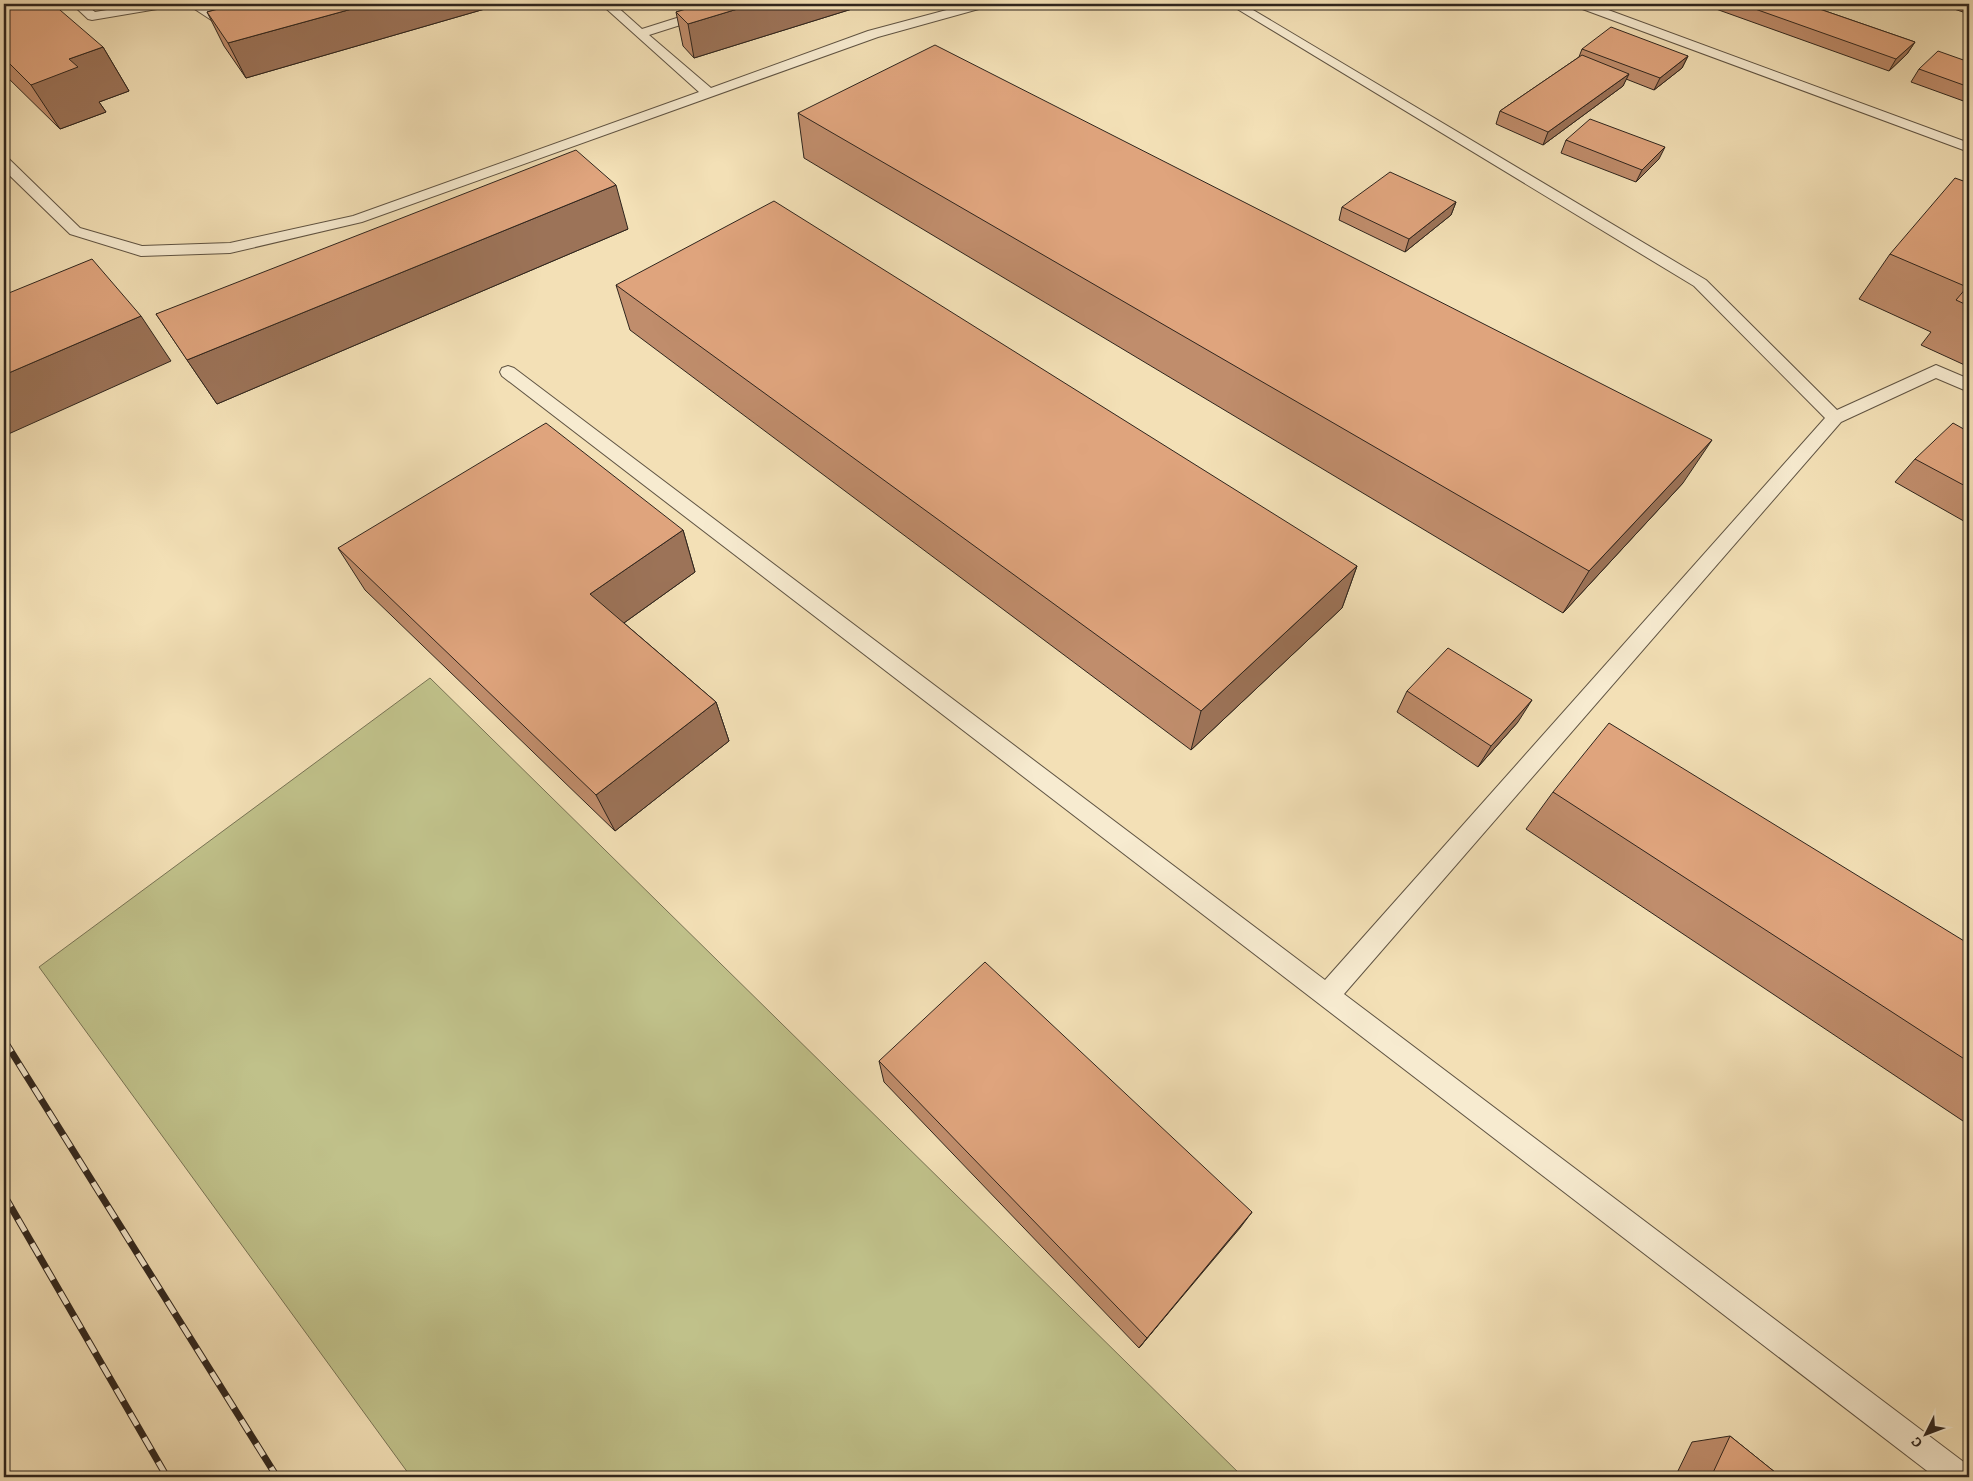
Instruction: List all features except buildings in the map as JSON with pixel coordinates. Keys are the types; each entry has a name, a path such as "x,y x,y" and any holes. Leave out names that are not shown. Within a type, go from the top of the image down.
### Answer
{"lane":[{"path":"78,4 92,16 163,4"},
{"path":"193,4 233,28 243,25"},
{"path":"608,4 709,93"},
{"path":"640,34 733,4"},
{"path":"4,162 74,231 141,251 230,248 357,219 873,34 982,4"},
{"path":"1235,4 1700,283 1835,418"},
{"path":"1580,4 1969,148"},
{"path":"1327,995 1835,418 1936,371 1969,386"},
{"path":"508,372 1959,1477"}],"green space":[{"path":"430,678 1243,1477 411,1477 39,967"}],"railway":[{"path":"4,1040 277,1477"},
{"path":"4,1195 167,1477"}]}
